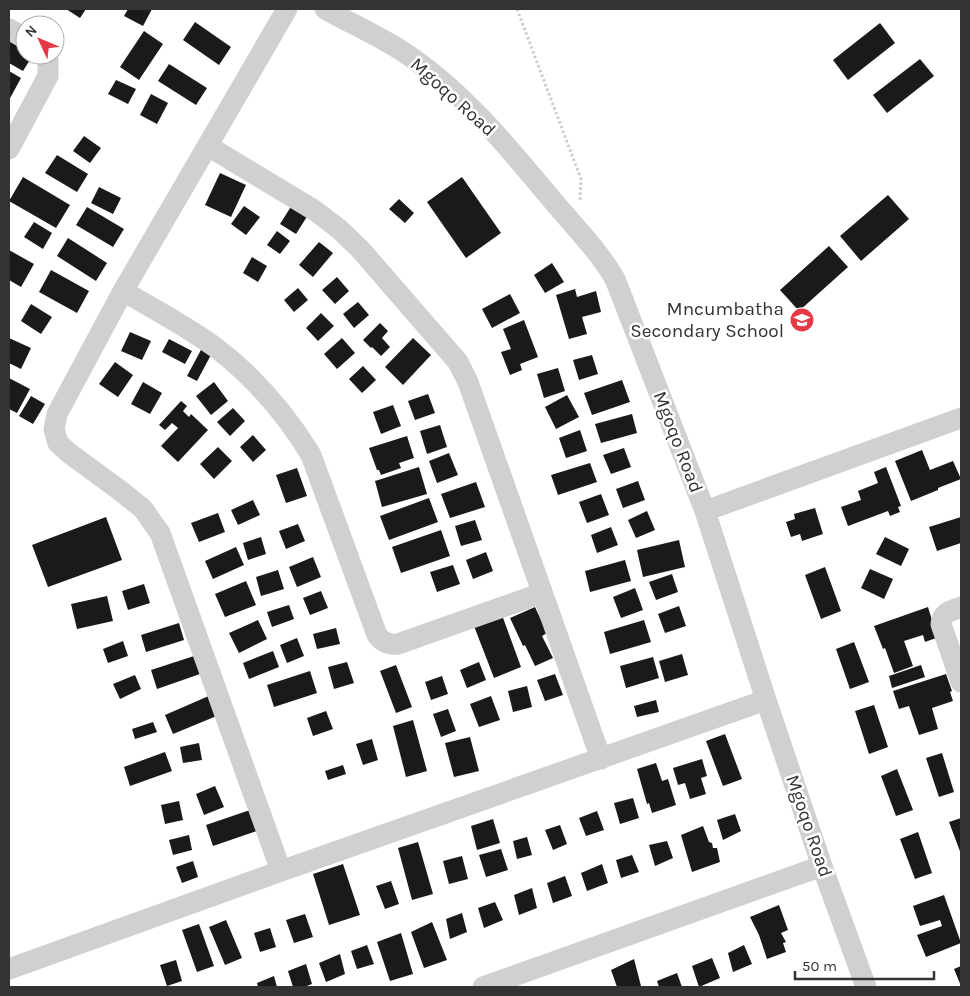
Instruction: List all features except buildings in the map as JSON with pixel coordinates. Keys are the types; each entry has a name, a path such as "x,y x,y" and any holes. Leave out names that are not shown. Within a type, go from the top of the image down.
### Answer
{"street":[{"path":"280,871 160,533 143,509 58,443 54,430 57,414 123,291 287,9"},
{"name":"Mgoqo Road","path":"325,9 402,51 461,98 506,145 600,256 615,278 705,511 822,866 866,987"},
{"path":"9,149 48,76 48,65"},
{"path":"208,146 314,210 339,229 360,249 458,362 468,382 600,759"},
{"path":"123,291 215,347 248,375 299,434 311,455 380,639 391,645 398,644 542,593"},
{"path":"705,511 961,418"},
{"path":"961,607 945,613 941,624 961,682"},
{"path":"9,968 766,700"},
{"path":"483,987 822,866"}],"path":[{"path":"517,9 581,179 580,233"}],"place":[{"name":"Mncumbatha Secondary School","path":"802,320"}]}
